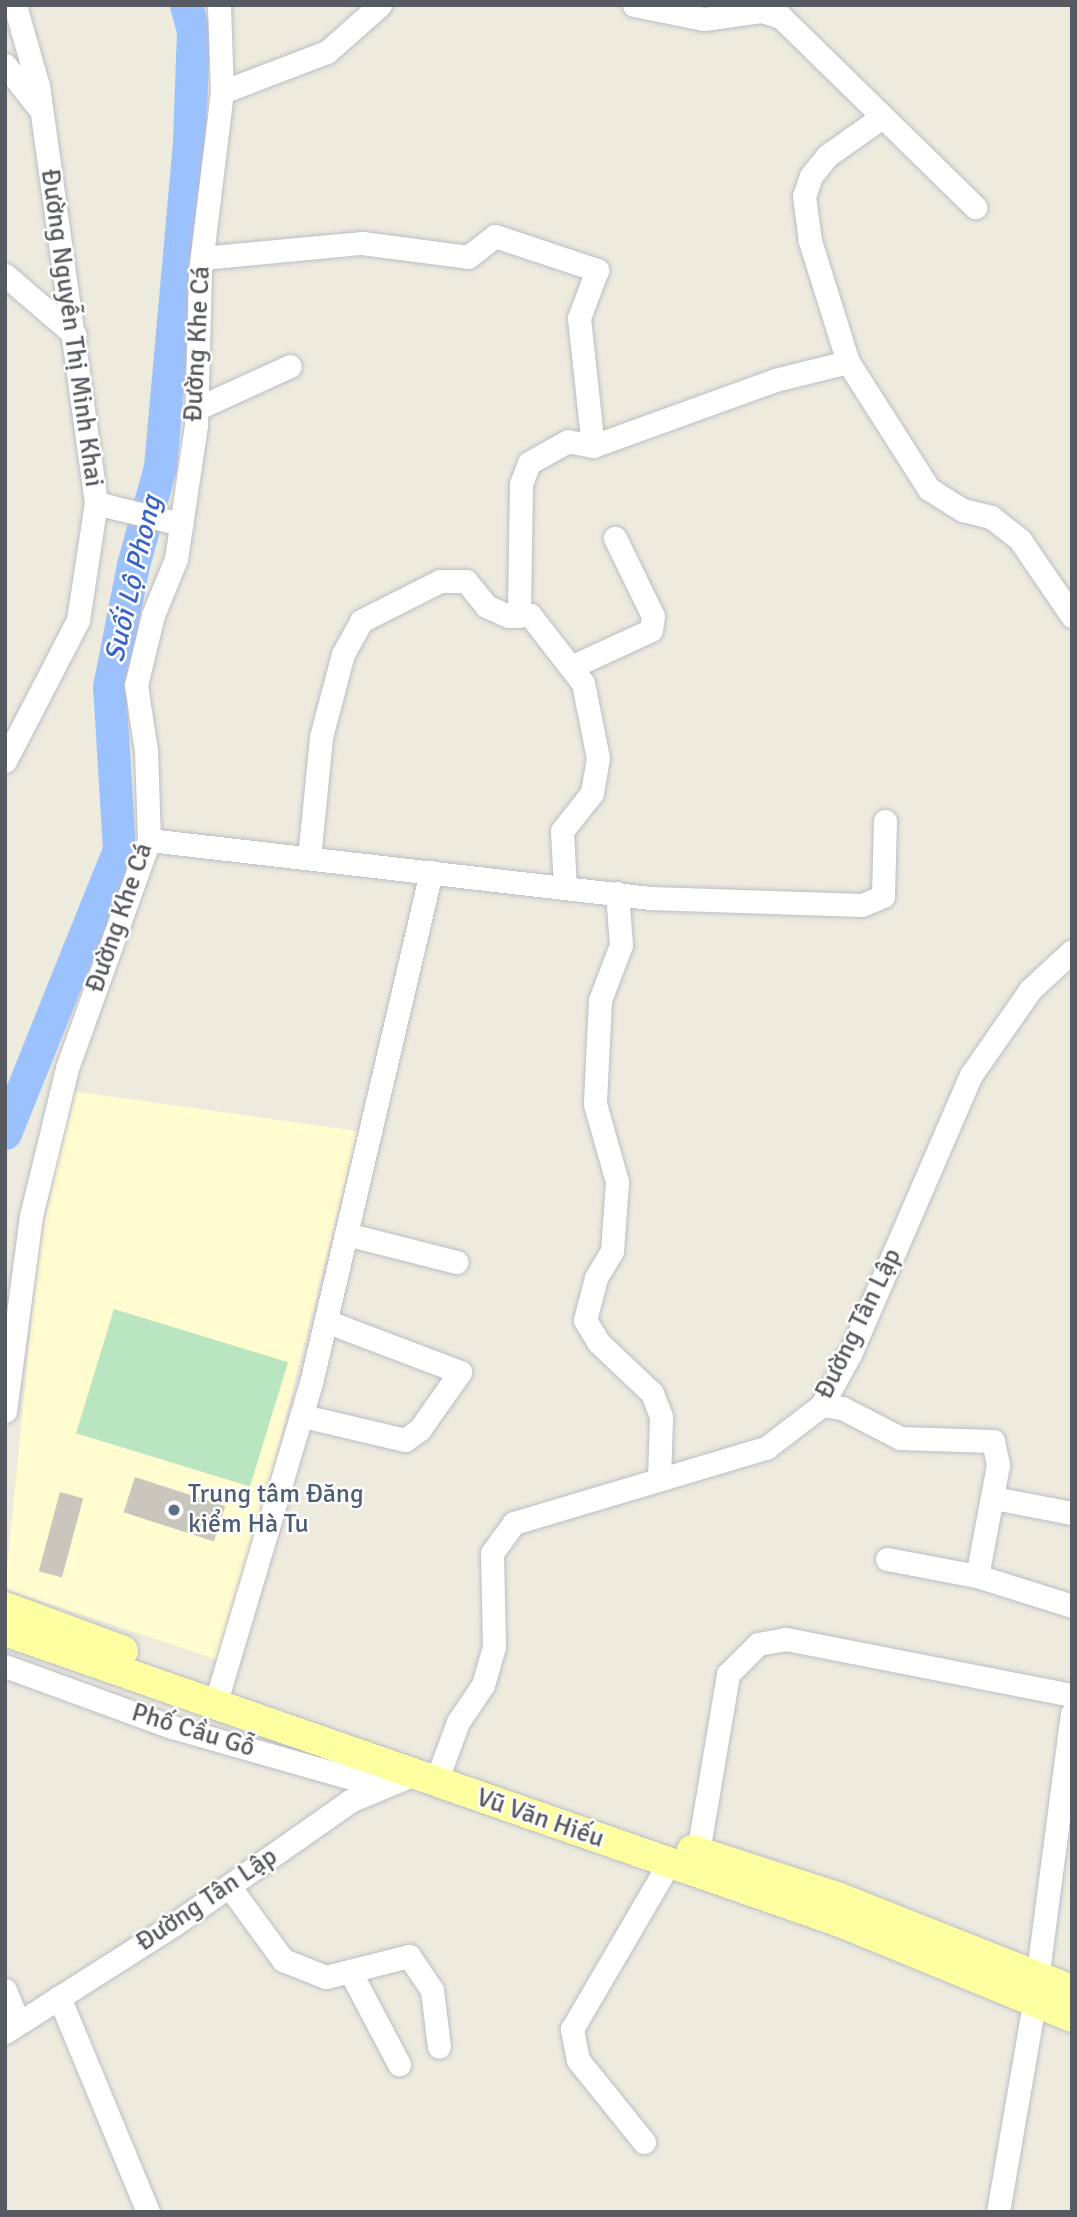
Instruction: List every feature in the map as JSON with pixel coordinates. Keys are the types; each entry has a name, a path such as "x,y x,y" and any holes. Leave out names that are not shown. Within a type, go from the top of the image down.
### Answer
{"main road":[{"name":"Vũ Văn Hiếu","path":"5,1607 441,1768 837,1896 1035,1991 1072,2017"},
{"name":"Vũ Văn Hiếu","path":"5,1631 1035,1991 1072,1990"}],"street":[{"name":"Đường Nguyễn Thị Minh Khai","path":"5,761 78,620 106,508 75,335 40,109 15,5"},
{"name":"Đường Khe Cá","path":"5,1411 31,1216 67,1068 149,840 151,804 136,685 153,615 176,559 170,521 196,409 202,258 222,92 219,5"},
{"path":"222,92 327,52 380,5"},
{"path":"634,5 704,19 762,11 781,16 975,207"},
{"path":"5,65 40,109"},
{"path":"882,117 828,156 811,176 804,196 810,241 848,362 929,489 963,510 991,517 1020,540 1072,616"},
{"path":"202,258 362,243 468,257 495,236 597,270 579,318 593,446"},
{"path":"5,275 75,335"},
{"path":"520,615 521,484 529,463 568,441 593,446 797,373 848,362"},
{"path":"196,409 290,366"},
{"path":"106,508 170,521"},
{"path":"571,667 651,630 653,615 615,538"},
{"path":"309,858 321,737 343,654 361,621 440,581 466,581 486,606 530,615 583,683 598,758 592,793 562,831 565,888"},
{"path":"149,840 617,893 874,905 883,896 885,821"},
{"path":"220,1688 303,1416 431,872"},
{"path":"617,893 621,945 600,1000 595,1104 617,1182 612,1251 596,1278 585,1320 598,1342 652,1393 662,1417 659,1479"},
{"name":"Đường Tân Lập","path":"441,1768 458,1722 483,1685 494,1647 492,1553 514,1523 766,1448 822,1405 851,1352 971,1075 1030,990 1072,951"},
{"path":"346,1234 457,1262"},
{"path":"303,1416 405,1440 420,1429 460,1372 386,1339 326,1321"},
{"path":"822,1405 842,1408 909,1439 993,1441 998,1456 994,1498 977,1576"},
{"path":"994,1498 1072,1513"},
{"path":"887,1559 977,1576 1072,1606"},
{"path":"698,1852 728,1674 758,1644 786,1639 1072,1695"},
{"name":"Phố Cầu Gỗ","path":"5,1666 172,1727 383,1787"},
{"path":"998,2212 1035,1991 1072,1713"},
{"name":"Đường Tân Lập","path":"12,2028 229,1886 350,1801 412,1775"},
{"path":"644,2142 578,2060 572,2029 669,1863"},
{"path":"229,1886 283,1960 326,1977 352,1975 380,1961 409,1956 432,1990 439,2047"},
{"path":"352,1975 399,2064"},
{"path":"5,1990 12,2028"},
{"path":"59,1997 148,2212"}],"shaded area":[{"path":"72,1091 358,1131 261,1515 218,1660 5,1589 38,1253"}],"green space":[{"path":"114,1309 288,1362 250,1487 76,1433"}],"building":[{"name":"Trung tâm Đăng kiểm Hà Tu","path":"135,1477 225,1506 214,1542 124,1512"},
{"path":"60,1492 83,1498 62,1577 39,1571"}],"waterway":[{"name":"Suối Lộ Phong","path":"5,1133 119,849 109,687 133,565 160,467 189,140 193,31 186,5"}],"place":[{"name":"Trung tâm Đăng kiểm Hà Tu","path":"174,1510"}]}
